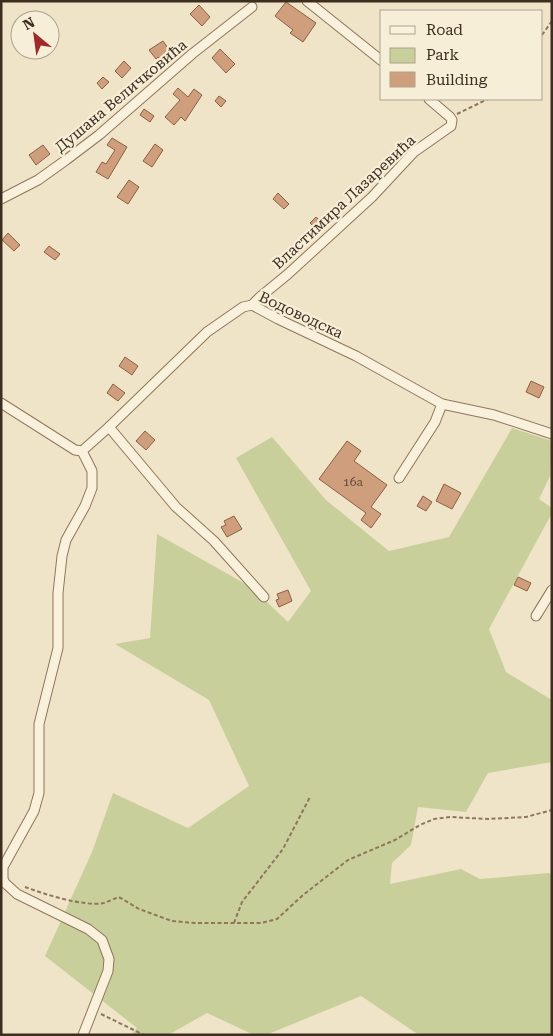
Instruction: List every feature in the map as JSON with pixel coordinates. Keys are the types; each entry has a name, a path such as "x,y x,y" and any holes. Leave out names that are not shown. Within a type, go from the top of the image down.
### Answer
{"street":[{"path":"307,1 380,59"},
{"name":"Душана Величковића","path":"1,199 38,180 66,160 192,54 252,7"},
{"path":"430,100 450,117"},
{"name":"Властимира Лазаревића","path":"252,305 372,196 414,152 451,126 452,120 450,117"},
{"name":"Водоводска","path":"82,451 207,332 243,307 252,305 278,320 356,356 442,404 494,415 552,434"},
{"path":"1,403 75,450 82,451 92,471 92,488 85,506 66,540 62,556 58,593 58,648 39,724 39,793 34,811 3,867 2,879 17,894 88,929 102,940 109,959 108,972 83,1035"},
{"path":"398,478 435,422 442,404"},
{"path":"109,427 176,507 214,541 264,597"},
{"path":"536,616 552,590"}],"path":[{"path":"543,34 552,21"},
{"path":"450,117 486,100"},
{"path":"234,923 242,902 282,849 310,797"},
{"path":"18,884 48,895 84,902 104,903 119,897 140,909 172,921 194,923 261,923 277,919 348,860 395,840 434,819 451,817 488,819 526,817 552,810"},
{"path":"90,1016 101,1014 144,1035"}],"green space":[{"path":"512,428 552,441 550,476 539,499 552,508 552,513 489,629 506,672 552,700 552,762 488,773 466,812 418,807 411,845 392,863 390,884 461,869 480,879 549,873 552,875 552,1035 419,1035 361,996 266,1035 254,1035 207,1013 168,1035 131,1035 137,1028 45,956 92,852 113,793 188,828 249,786 209,700 115,644 150,638 157,534 251,587 288,622 311,591 236,458 272,437 326,500 389,551 449,537"}],"building":[{"path":"286,2 316,23 303,42 290,33 293,30 275,16"},
{"path":"199,5 210,17 202,26 190,14"},
{"path":"163,41 173,55 162,63 149,50"},
{"path":"220,49 235,64 226,73 212,58"},
{"path":"124,61 131,68 122,78 115,71"},
{"path":"103,77 109,82 102,89 97,83"},
{"path":"178,88 188,97 194,89 202,95 185,121 181,117 174,125 165,117 180,100 173,94"},
{"path":"219,96 226,101 221,107 215,101"},
{"path":"144,109 154,116 150,122 140,115"},
{"path":"112,138 127,147 108,179 96,172 102,162 106,164 115,150 107,145"},
{"path":"155,144 163,150 152,167 143,161"},
{"path":"43,145 50,154 36,165 29,155"},
{"path":"129,180 139,187 128,204 117,197"},
{"path":"278,193 289,204 284,209 273,199"},
{"path":"316,217 326,226 320,232 310,223"},
{"path":"8,233 20,245 14,251 2,240"},
{"path":"49,246 60,254 55,260 44,252"},
{"path":"125,357 138,366 132,375 119,366"},
{"path":"531,381 544,387 539,398 526,392"},
{"path":"113,384 125,393 118,401 107,393"},
{"path":"145,431 155,440 146,450 136,441"},
{"path":"347,441 361,451 354,461 387,485 371,507 381,514 371,528 361,520 366,513 319,479"},
{"path":"444,484 461,493 452,509 436,501"},
{"path":"423,496 432,502 426,511 417,506"},
{"path":"234,516 242,529 227,537 221,527 226,525 224,521"},
{"path":"518,577 531,583 527,591 514,585"},
{"path":"288,590 292,601 279,607 276,600 279,599 277,594"}]}
